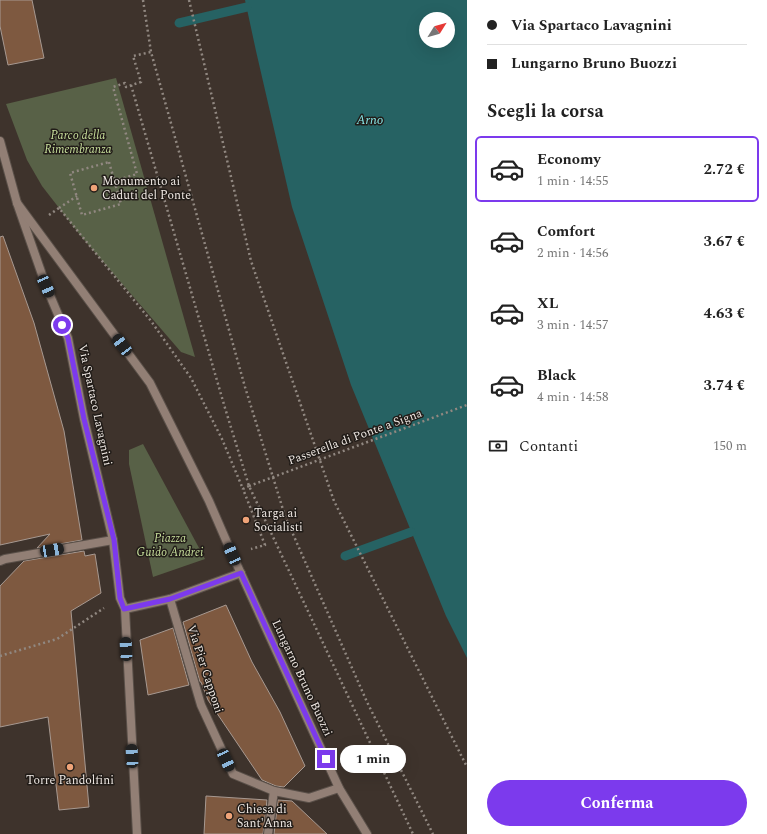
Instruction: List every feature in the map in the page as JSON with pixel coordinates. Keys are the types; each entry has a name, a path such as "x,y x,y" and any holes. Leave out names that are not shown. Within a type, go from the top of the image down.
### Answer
{"street":[{"name":"Via Spartaco Lavagnini","path":"0,141 17,203 46,286 68,338 84,419 114,540 120,598 124,609 137,834"},
{"path":"17,203 150,383 209,502 241,573 170,599 124,609"},
{"path":"0,561 114,540"},
{"name":"Lungarno Bruno Buozzi","path":"241,573 339,788 367,834"},
{"name":"Via Pier Capponi","path":"170,599 201,705 232,774 274,791 309,798 339,788"},
{"path":"268,834 274,791"}],"path":[{"path":"143,0 151,52 245,387 285,516 367,702 434,834"},
{"path":"190,0 251,261 334,500 467,767"},
{"path":"114,181 137,174 113,87 125,83 126,87 141,82 134,56 151,52"},
{"path":"132,85 249,486 413,834"},
{"path":"109,162 114,181 121,204 82,216 70,173 109,162"},
{"path":"34,226 77,196"},
{"path":"59,208 151,320 191,378 222,439 264,545"},
{"name":"Passerella di Ponte a Signa","path":"243,489 467,405"},
{"path":"0,656 56,639 120,598"}],"green space":[{"name":"Parco della Rimembranza","path":"116,78 195,357 181,352 80,235 42,186 27,160 6,104"},
{"name":"Piazza Guido Andrei","path":"143,444 205,559 153,577 129,464 129,450"}],"water":[{"name":"Arno","path":"245,0 467,0 467,658 446,616 351,385 292,207"}],"building":[{"path":"0,0 32,0 44,58 8,65 0,26"},
{"path":"3,236 34,323 64,431 82,540 37,548 50,534 0,545 0,237"},
{"path":"84,551 85,556 95,554 101,593 71,611 89,807 59,810 48,717 0,727 0,586 24,561"},
{"path":"226,605 252,662 280,712 305,766 284,787 276,786 262,780 208,700 200,682 183,622"},
{"path":"173,628 189,685 148,695 140,640"},
{"name":"Chiesa di Sant'Anna","path":"206,796 267,800 263,834 204,834"},
{"path":"278,800 292,801 327,834 274,834"}],"waterway":[{"path":"179,23 247,7"},
{"path":"345,556 411,532"}],"place":[{"name":"Monumento ai Caduti del Ponte","path":"94,188"},
{"name":"Targa ai Socialisti","path":"246,520"},
{"name":"Torre Pandolfini","path":"70,767"},
{"name":"Chiesa di Sant'Anna","path":"229,816"}],"route":[{"path":"62,325 68,338 84,419 114,540 120,598 124,609 170,599 241,573 326,759"}]}
